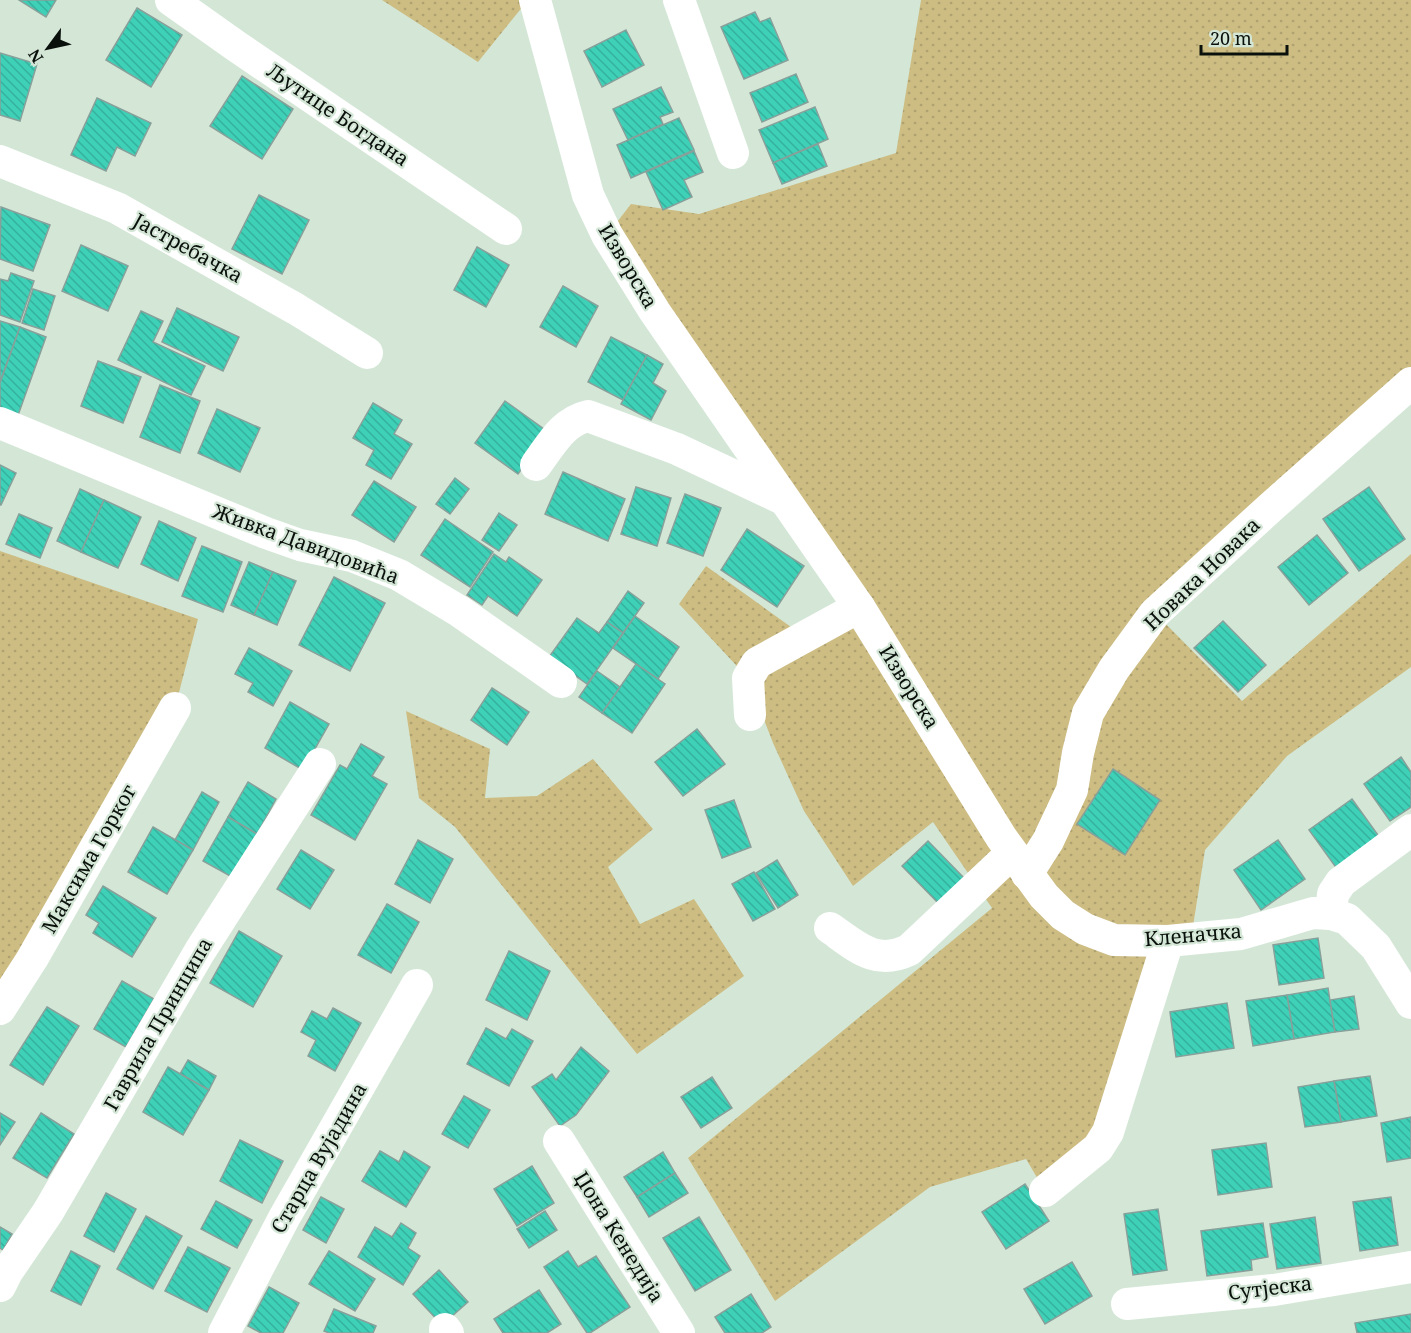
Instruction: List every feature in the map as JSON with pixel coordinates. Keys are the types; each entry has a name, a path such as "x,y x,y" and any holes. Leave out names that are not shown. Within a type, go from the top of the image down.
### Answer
{"street":[{"name":"Љутице Богдана","path":"171,0 506,229"},
{"name":"Изворска","path":"535,0 588,195 607,235 655,312 859,607 1020,863"},
{"path":"679,0 733,153"},
{"name":"Јастребачка","path":"0,161 117,208 296,309 368,353"},
{"name":"Новака Новака","path":"1020,863 1048,842 1072,790 1088,713 1114,669 1155,613 1411,383"},
{"path":"536,465 565,426 575,419 588,416 677,449 787,501"},
{"name":"Живка Давидовића","path":"0,423 266,533 310,547 352,556 399,575 459,611 561,682"},
{"path":"750,715 748,678 757,663 859,607"},
{"name":"Максима Горког","path":"0,1009 38,949 175,708"},
{"name":"Гаврила Принципа","path":"0,1287 7,1272 48,1212 200,951 320,764"},
{"path":"1411,830 1341,882 1333,894 1331,914 1347,919 1376,947 1411,1003"},
{"path":"830,928 861,950 881,957 896,956 909,950 1020,863"},
{"name":"Кленачка","path":"1020,863 1063,915 1085,929 1114,940 1168,941 1240,934 1313,913 1331,914"},
{"path":"1045,1191 1098,1148 1108,1132 1168,941"},
{"name":"Старца Вујадина","path":"224,1333 284,1218 417,985"},
{"name":"Џона Кенедија","path":"559,1141 679,1333"},
{"name":"Сутјеска","path":"1127,1304 1274,1290 1411,1267"}],"shaded area":[{"path":"382,0 528,0 478,62"},
{"path":"921,0 1411,0 1411,390 1155,613 1242,701 1411,554 1411,667 1287,756 1205,850 1191,939 1168,941 1108,1132 1045,1191 1026,1159 930,1187 775,1301 688,1158 992,908 933,822 853,886 804,811 773,743 748,678 679,604 706,566 805,637 859,607 607,235 631,204 699,214 896,153"},
{"path":"0,551 198,619 175,708 0,1012"},
{"path":"406,711 490,749 485,798 537,796 593,759 653,829 608,867 640,924 694,899 744,976 637,1054 455,827 419,798"}],"building":[{"path":"19,0 56,0 46,17"},
{"path":"137,8 182,35 151,87 106,60"},
{"path":"755,12 760,22 770,18 788,60 744,79 721,27"},
{"path":"626,30 644,65 602,87 584,51"},
{"path":"0,53 37,64 20,121 0,115"},
{"path":"796,74 808,102 762,122 750,93"},
{"path":"242,76 293,109 262,159 210,126"},
{"path":"661,87 673,112 660,117 663,124 628,140 613,109"},
{"path":"97,98 151,123 135,156 117,147 106,171 71,155"},
{"path":"815,107 828,139 773,163 759,130"},
{"path":"679,118 694,150 631,178 617,145"},
{"path":"818,144 827,166 782,184 773,163"},
{"path":"694,151 703,172 684,180 692,197 663,210 646,172"},
{"path":"259,195 309,220 282,274 232,249"},
{"path":"1,207 50,225 33,271 0,259"},
{"path":"81,245 128,266 108,311 62,291"},
{"path":"477,247 509,265 486,307 454,290"},
{"path":"11,273 34,281 20,322 0,315 0,279 8,281"},
{"path":"563,286 598,306 576,347 540,327"},
{"path":"33,289 55,296 44,330 22,323"},
{"path":"177,308 239,337 223,371 162,342"},
{"path":"141,311 163,321 153,342 205,366 191,395 118,360"},
{"path":"0,321 20,327 0,382"},
{"path":"20,327 46,337 17,418 0,412 0,383"},
{"path":"611,337 647,355 623,400 588,382"},
{"path":"647,355 663,364 653,383 666,391 651,420 621,404"},
{"path":"98,361 141,377 123,423 81,406"},
{"path":"160,385 200,401 180,453 140,437"},
{"path":"505,401 548,432 518,474 475,443"},
{"path":"373,403 402,420 394,434 412,444 391,479 366,465 374,450 353,438"},
{"path":"217,409 260,428 240,472 198,453"},
{"path":"0,465 16,473 1,505 0,505"},
{"path":"563,472 625,499 608,541 545,514"},
{"path":"455,478 469,489 450,514 436,504"},
{"path":"374,481 416,507 394,542 352,515"},
{"path":"636,487 671,498 657,546 621,534"},
{"path":"1369,487 1405,539 1359,571 1323,519"},
{"path":"80,489 104,500 81,552 57,541"},
{"path":"685,494 721,508 703,556 667,543"},
{"path":"104,500 141,517 118,568 81,552"},
{"path":"499,513 517,525 499,551 482,540"},
{"path":"19,514 52,528 40,558 6,544"},
{"path":"445,519 493,552 470,587 421,555"},
{"path":"159,521 196,538 178,581 141,564"},
{"path":"747,529 804,566 777,607 721,570"},
{"path":"1317,535 1348,573 1309,605 1278,567"},
{"path":"202,546 242,562 223,612 182,596"},
{"path":"494,554 506,562 509,557 542,580 517,616 488,596 482,605 467,595"},
{"path":"249,562 273,572 254,615 231,605"},
{"path":"273,572 296,581 277,625 254,615"},
{"path":"334,577 385,603 350,671 299,645"},
{"path":"628,591 644,603 623,633 607,622"},
{"path":"635,616 679,647 658,679 613,648"},
{"path":"577,618 599,633 607,622 623,633 587,684 549,657"},
{"path":"1223,621 1266,665 1238,692 1194,648"},
{"path":"249,648 292,671 273,706 248,692 253,683 235,674"},
{"path":"636,664 665,684 632,733 602,713"},
{"path":"597,671 620,687 602,713 579,697"},
{"path":"492,688 529,712 507,745 471,720"},
{"path":"290,702 329,724 303,770 265,748"},
{"path":"697,729 725,764 683,796 655,762"},
{"path":"361,744 384,757 372,776 387,784 355,840 311,815 340,765 347,769"},
{"path":"1401,757 1411,772 1411,807 1390,821 1364,784"},
{"path":"1113,769 1160,800 1125,855 1077,824"},
{"path":"248,782 276,799 257,834 228,817"},
{"path":"202,792 219,802 193,850 175,840"},
{"path":"1352,799 1383,842 1340,873 1309,830"},
{"path":"734,800 751,847 722,858 705,810"},
{"path":"228,817 257,834 232,877 203,861"},
{"path":"153,827 193,850 167,894 128,872"},
{"path":"418,840 453,859 430,903 395,884"},
{"path":"1278,840 1305,879 1261,910 1234,870"},
{"path":"928,841 966,880 940,905 902,866"},
{"path":"301,850 334,870 310,909 277,889"},
{"path":"777,860 798,895 778,908 756,873"},
{"path":"754,872 775,909 753,921 732,884"},
{"path":"103,886 156,918 132,957 93,933 99,923 86,915"},
{"path":"387,904 419,922 391,973 358,955"},
{"path":"239,931 282,956 253,1007 210,983"},
{"path":"1318,938 1324,978 1279,985 1273,945"},
{"path":"509,951 550,971 527,1020 486,1000"},
{"path":"122,981 154,999 126,1047 94,1029"},
{"path":"1328,988 1335,1032 1294,1039 1287,995"},
{"path":"1287,995 1294,1039 1253,1046 1246,1001"},
{"path":"1354,996 1359,1029 1335,1032 1330,1000"},
{"path":"1227,1003 1234,1048 1176,1057 1170,1012"},
{"path":"47,1007 79,1026 43,1085 10,1065"},
{"path":"333,1008 361,1023 335,1071 308,1056 316,1040 301,1032 312,1011 327,1019"},
{"path":"486,1028 506,1039 512,1029 533,1041 509,1086 467,1064"},
{"path":"581,1047 609,1071 576,1115 560,1126 532,1087 552,1074 556,1080"},
{"path":"188,1060 216,1076 209,1090 180,1074"},
{"path":"168,1067 209,1090 183,1135 143,1112"},
{"path":"1370,1076 1377,1116 1341,1122 1334,1081"},
{"path":"712,1077 732,1108 701,1128 681,1097"},
{"path":"1334,1081 1341,1122 1305,1127 1298,1087"},
{"path":"464,1096 490,1110 468,1148 442,1134"},
{"path":"0,1113 15,1122 0,1145"},
{"path":"41,1113 74,1134 47,1178 13,1158"},
{"path":"1411,1117 1411,1158 1387,1162 1381,1123"},
{"path":"240,1140 283,1161 262,1203 220,1181"},
{"path":"1266,1143 1272,1187 1218,1195 1212,1150"},
{"path":"380,1151 399,1162 404,1151 430,1167 406,1207 362,1181"},
{"path":"663,1152 675,1173 637,1197 624,1177"},
{"path":"532,1166 554,1203 517,1226 494,1189"},
{"path":"675,1173 688,1193 649,1217 637,1197"},
{"path":"1025,1184 1049,1221 1006,1249 982,1212"},
{"path":"106,1193 136,1209 114,1252 84,1236"},
{"path":"321,1197 344,1209 326,1243 303,1230"},
{"path":"1391,1197 1398,1245 1360,1251 1353,1202"},
{"path":"216,1201 252,1220 237,1248 201,1229"},
{"path":"1158,1209 1167,1270 1133,1275 1124,1214"},
{"path":"545,1211 557,1230 529,1248 517,1229"},
{"path":"146,1216 182,1236 153,1289 117,1269"},
{"path":"699,1217 731,1270 695,1291 663,1238"},
{"path":"1315,1217 1321,1263 1277,1269 1270,1224"},
{"path":"401,1223 416,1233 408,1248 420,1256 403,1285 358,1257 375,1227 392,1237"},
{"path":"1263,1223 1268,1257 1251,1260 1252,1270 1207,1276 1201,1231"},
{"path":"0,1227 12,1234 3,1250 0,1248"},
{"path":"188,1247 230,1268 207,1312 165,1291"},
{"path":"71,1251 100,1266 81,1305 51,1291"},
{"path":"329,1251 375,1279 355,1311 309,1284"},
{"path":"568,1251 578,1267 596,1256 630,1307 590,1333 587,1333 544,1267"},
{"path":"1072,1262 1092,1296 1045,1324 1024,1289"},
{"path":"439,1270 468,1302 442,1325 413,1294"},
{"path":"269,1287 299,1303 283,1333 261,1333 248,1326"},
{"path":"539,1290 561,1324 547,1333 503,1333 494,1319"},
{"path":"751,1294 771,1327 762,1333 725,1333 715,1317"},
{"path":"334,1309 376,1326 373,1333 324,1331"},
{"path":"1411,1314 1411,1333 1357,1333 1355,1323"}]}
